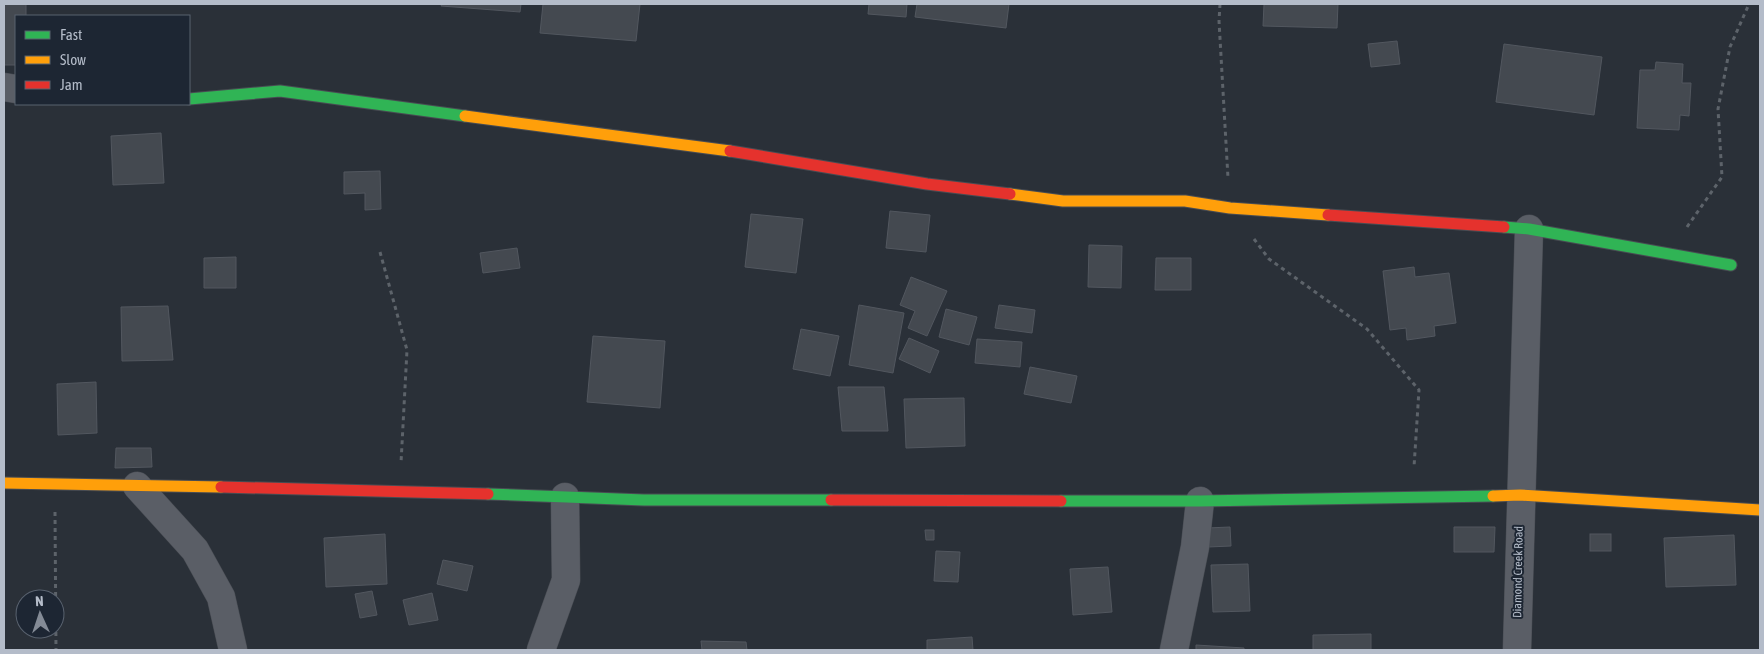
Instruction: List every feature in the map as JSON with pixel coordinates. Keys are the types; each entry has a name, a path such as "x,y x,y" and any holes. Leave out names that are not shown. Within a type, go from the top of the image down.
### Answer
{"street":[{"path":"190,99 280,92 753,154 927,184 1063,201 1185,201 1230,208 1529,229 1731,265"},
{"name":"Diamond Creek Road","path":"1517,650 1529,229"},
{"path":"4,483 399,491 467,495 644,500 1200,501 1520,495 1760,510"},
{"path":"137,486 195,550 221,597 233,650"},
{"path":"541,650 566,580 565,497"},
{"path":"1174,650 1195,547 1200,501"}],"path":[{"path":"1220,4 1219,21 1230,208 1269,259 1367,329 1419,390 1412,496"},
{"path":"1669,254 1722,176 1718,109 1730,47 1749,4"},
{"path":"380,252 407,350 399,491"},
{"path":"54,484 56,650"}],"building":[{"path":"4,4 26,4 26,15 15,15 15,65 4,65"},
{"path":"442,4 521,4 520,12 441,6"},
{"path":"543,4 640,4 636,41 540,33"},
{"path":"869,4 907,4 906,17 868,14"},
{"path":"917,4 1009,4 1006,28 915,17"},
{"path":"1264,4 1338,4 1337,28 1263,26"},
{"path":"1397,41 1400,64 1371,67 1368,44"},
{"path":"1504,44 1602,57 1594,115 1496,102"},
{"path":"1656,62 1683,64 1682,83 1691,83 1689,116 1680,115 1679,130 1637,128 1640,70 1655,70"},
{"path":"161,133 164,183 113,185 111,136"},
{"path":"380,171 381,209 365,210 365,193 344,194 344,172"},
{"path":"890,211 930,215 926,252 886,248"},
{"path":"751,214 803,219 796,273 745,267"},
{"path":"1089,245 1122,246 1121,288 1088,287"},
{"path":"517,248 520,268 483,273 480,253"},
{"path":"236,257 236,288 204,288 204,258"},
{"path":"1156,258 1191,258 1191,290 1155,290"},
{"path":"1414,267 1415,277 1449,273 1456,323 1434,326 1435,336 1407,340 1406,328 1390,330 1383,271"},
{"path":"911,277 947,291 927,336 908,328 915,311 900,305"},
{"path":"859,305 904,313 893,373 849,365"},
{"path":"999,305 1035,310 1032,333 995,328"},
{"path":"168,306 173,360 122,361 121,307"},
{"path":"946,309 977,317 969,345 939,337"},
{"path":"801,329 839,336 830,376 793,369"},
{"path":"593,336 665,341 660,408 587,402"},
{"path":"909,338 939,351 930,373 899,359"},
{"path":"977,339 1022,342 1020,367 975,363"},
{"path":"1030,367 1077,376 1071,403 1024,394"},
{"path":"96,382 97,433 58,435 57,384"},
{"path":"838,387 884,387 888,431 842,431"},
{"path":"964,398 965,446 906,448 904,399"},
{"path":"116,448 151,448 152,467 115,468"},
{"path":"1230,527 1231,546 1208,547 1207,528"},
{"path":"1454,527 1495,527 1494,552 1454,552"},
{"path":"925,530 934,530 934,540 926,540"},
{"path":"385,534 387,584 326,587 324,538"},
{"path":"1590,534 1611,534 1611,551 1590,551"},
{"path":"1734,535 1736,585 1666,587 1664,538"},
{"path":"936,551 960,552 958,582 934,581"},
{"path":"443,560 473,566 467,591 437,584"},
{"path":"1248,564 1250,611 1213,612 1211,565"},
{"path":"1108,567 1112,612 1073,615 1070,569"},
{"path":"372,591 377,615 360,618 355,594"},
{"path":"432,593 438,620 409,625 403,600"},
{"path":"1371,634 1371,650 1313,650 1313,635"},
{"path":"972,637 973,650 927,650 927,640"},
{"path":"701,641 746,642 747,650 702,650"},
{"path":"1196,645 1244,648 1244,650 1196,650"}],"traffic: fast":[{"path":"190,99 280,91 465,116"},
{"path":"1504,227 1529,229 1731,265"},
{"path":"488,494 644,500 831,500"},
{"path":"1061,501 1200,501 1493,496"}],"traffic: slow":[{"path":"465,116 730,151"},
{"path":"1010,194 1063,201 1185,201 1230,208 1328,215"},
{"path":"4,483 221,487"},
{"path":"1493,496 1520,495 1760,510"}],"traffic: jam":[{"path":"730,151 927,184 1010,194"},
{"path":"1328,215 1504,227"},
{"path":"221,487 488,494"},
{"path":"831,500 1061,501"}]}
